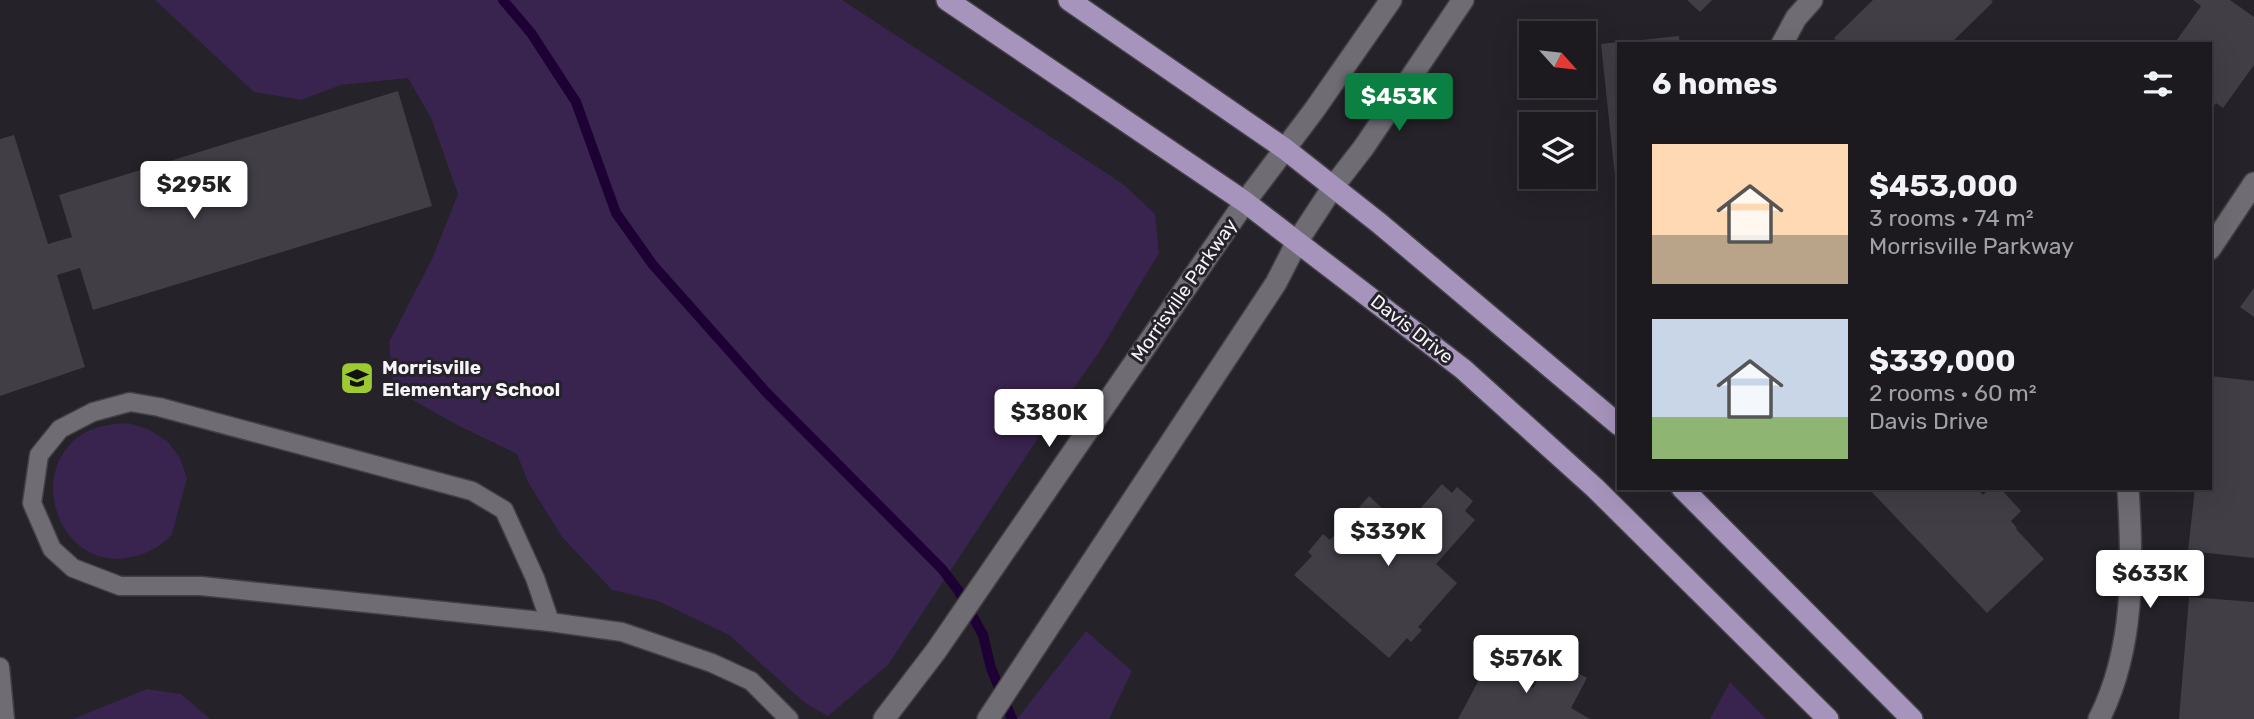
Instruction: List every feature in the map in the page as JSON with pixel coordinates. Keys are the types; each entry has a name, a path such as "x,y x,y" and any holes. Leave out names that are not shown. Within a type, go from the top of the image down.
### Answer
{"main road":[{"name":"Davis Drive","path":"947,0 1245,202 1469,375 1595,488 1828,719"},
{"path":"1069,0 1285,149 1379,223 1617,423"},
{"name":"Morrisville Parkway","path":"884,719 936,651 1245,202 1391,0"},
{"path":"988,719 1276,283 1297,242 1463,0"},
{"path":"1783,42 1796,18 1812,0"},
{"path":"2212,246 2254,183"},
{"path":"1684,490 1912,719"},
{"path":"2099,719 2108,703 2121,661 2129,615 2131,540 2127,490"}],"lane":[{"path":"551,622 530,565 504,510 472,491 173,411 130,402 93,412 60,429 39,455 32,503 52,549 73,568 120,586 201,586 551,622 622,632 712,663 751,681 789,719"},
{"path":"0,667 5,719"}],"shaded area":[{"path":"155,0 842,0 1123,184 1155,214 1159,253 1098,354 1040,435 888,665 828,716 805,703 729,635 658,601 612,590 562,537 528,482 517,454 459,426 393,389 389,342 432,259 458,194 431,118 408,78 341,85 301,100 254,92"},
{"path":"128,423 148,429 167,441 180,458 187,478 172,534 168,539 143,554 106,558 85,550 69,535 58,515 53,492 56,470 66,449 86,432 101,426"},
{"path":"1086,631 1132,671 1109,719 1017,719"},
{"path":"1730,682 1766,719 1710,719"},
{"path":"147,689 181,694 210,719 73,719"}],"building":[{"path":"1687,0 1712,0 1700,12"},
{"path":"1873,0 1993,2 1952,42 1837,42 1834,38"},
{"path":"2193,0 2230,0 2254,17 2254,65 2223,108 2216,103 2212,108 2212,42 2175,42 2201,6"},
{"path":"1679,36 1680,42 1623,42"},
{"path":"1617,42 1617,195 1601,44"},
{"path":"398,91 432,206 93,310 80,268 57,275 85,367 0,396 0,139 14,135 48,244 72,237 59,195"},
{"path":"2254,288 2254,317 2240,307"},
{"path":"2212,376 2254,381 2254,558 2188,551 2195,490 2212,490"},
{"path":"1442,484 1452,493 1457,487 1473,501 1465,511 1475,520 1436,564 1457,583 1418,627 1422,630 1411,642 1407,638 1389,658 1294,575 1312,556 1308,552 1323,534 1330,540 1369,496 1385,511 1383,514 1401,530"},
{"path":"1870,490 1979,490 1983,495 1988,490 2002,490 2021,511 2011,521 2044,559 1987,613"},
{"path":"2189,597 2254,602 2254,719 2179,719"},
{"path":"1549,658 1587,678 1571,708 1590,719 1458,719 1488,663 1533,688"}],"waterway":[{"path":"503,0 531,33 576,102 616,213 653,265 766,392 942,569 958,590 983,635 991,668 1012,719"}],"place":[{"name":"Morrisville Elementary School","path":"357,378"}]}
